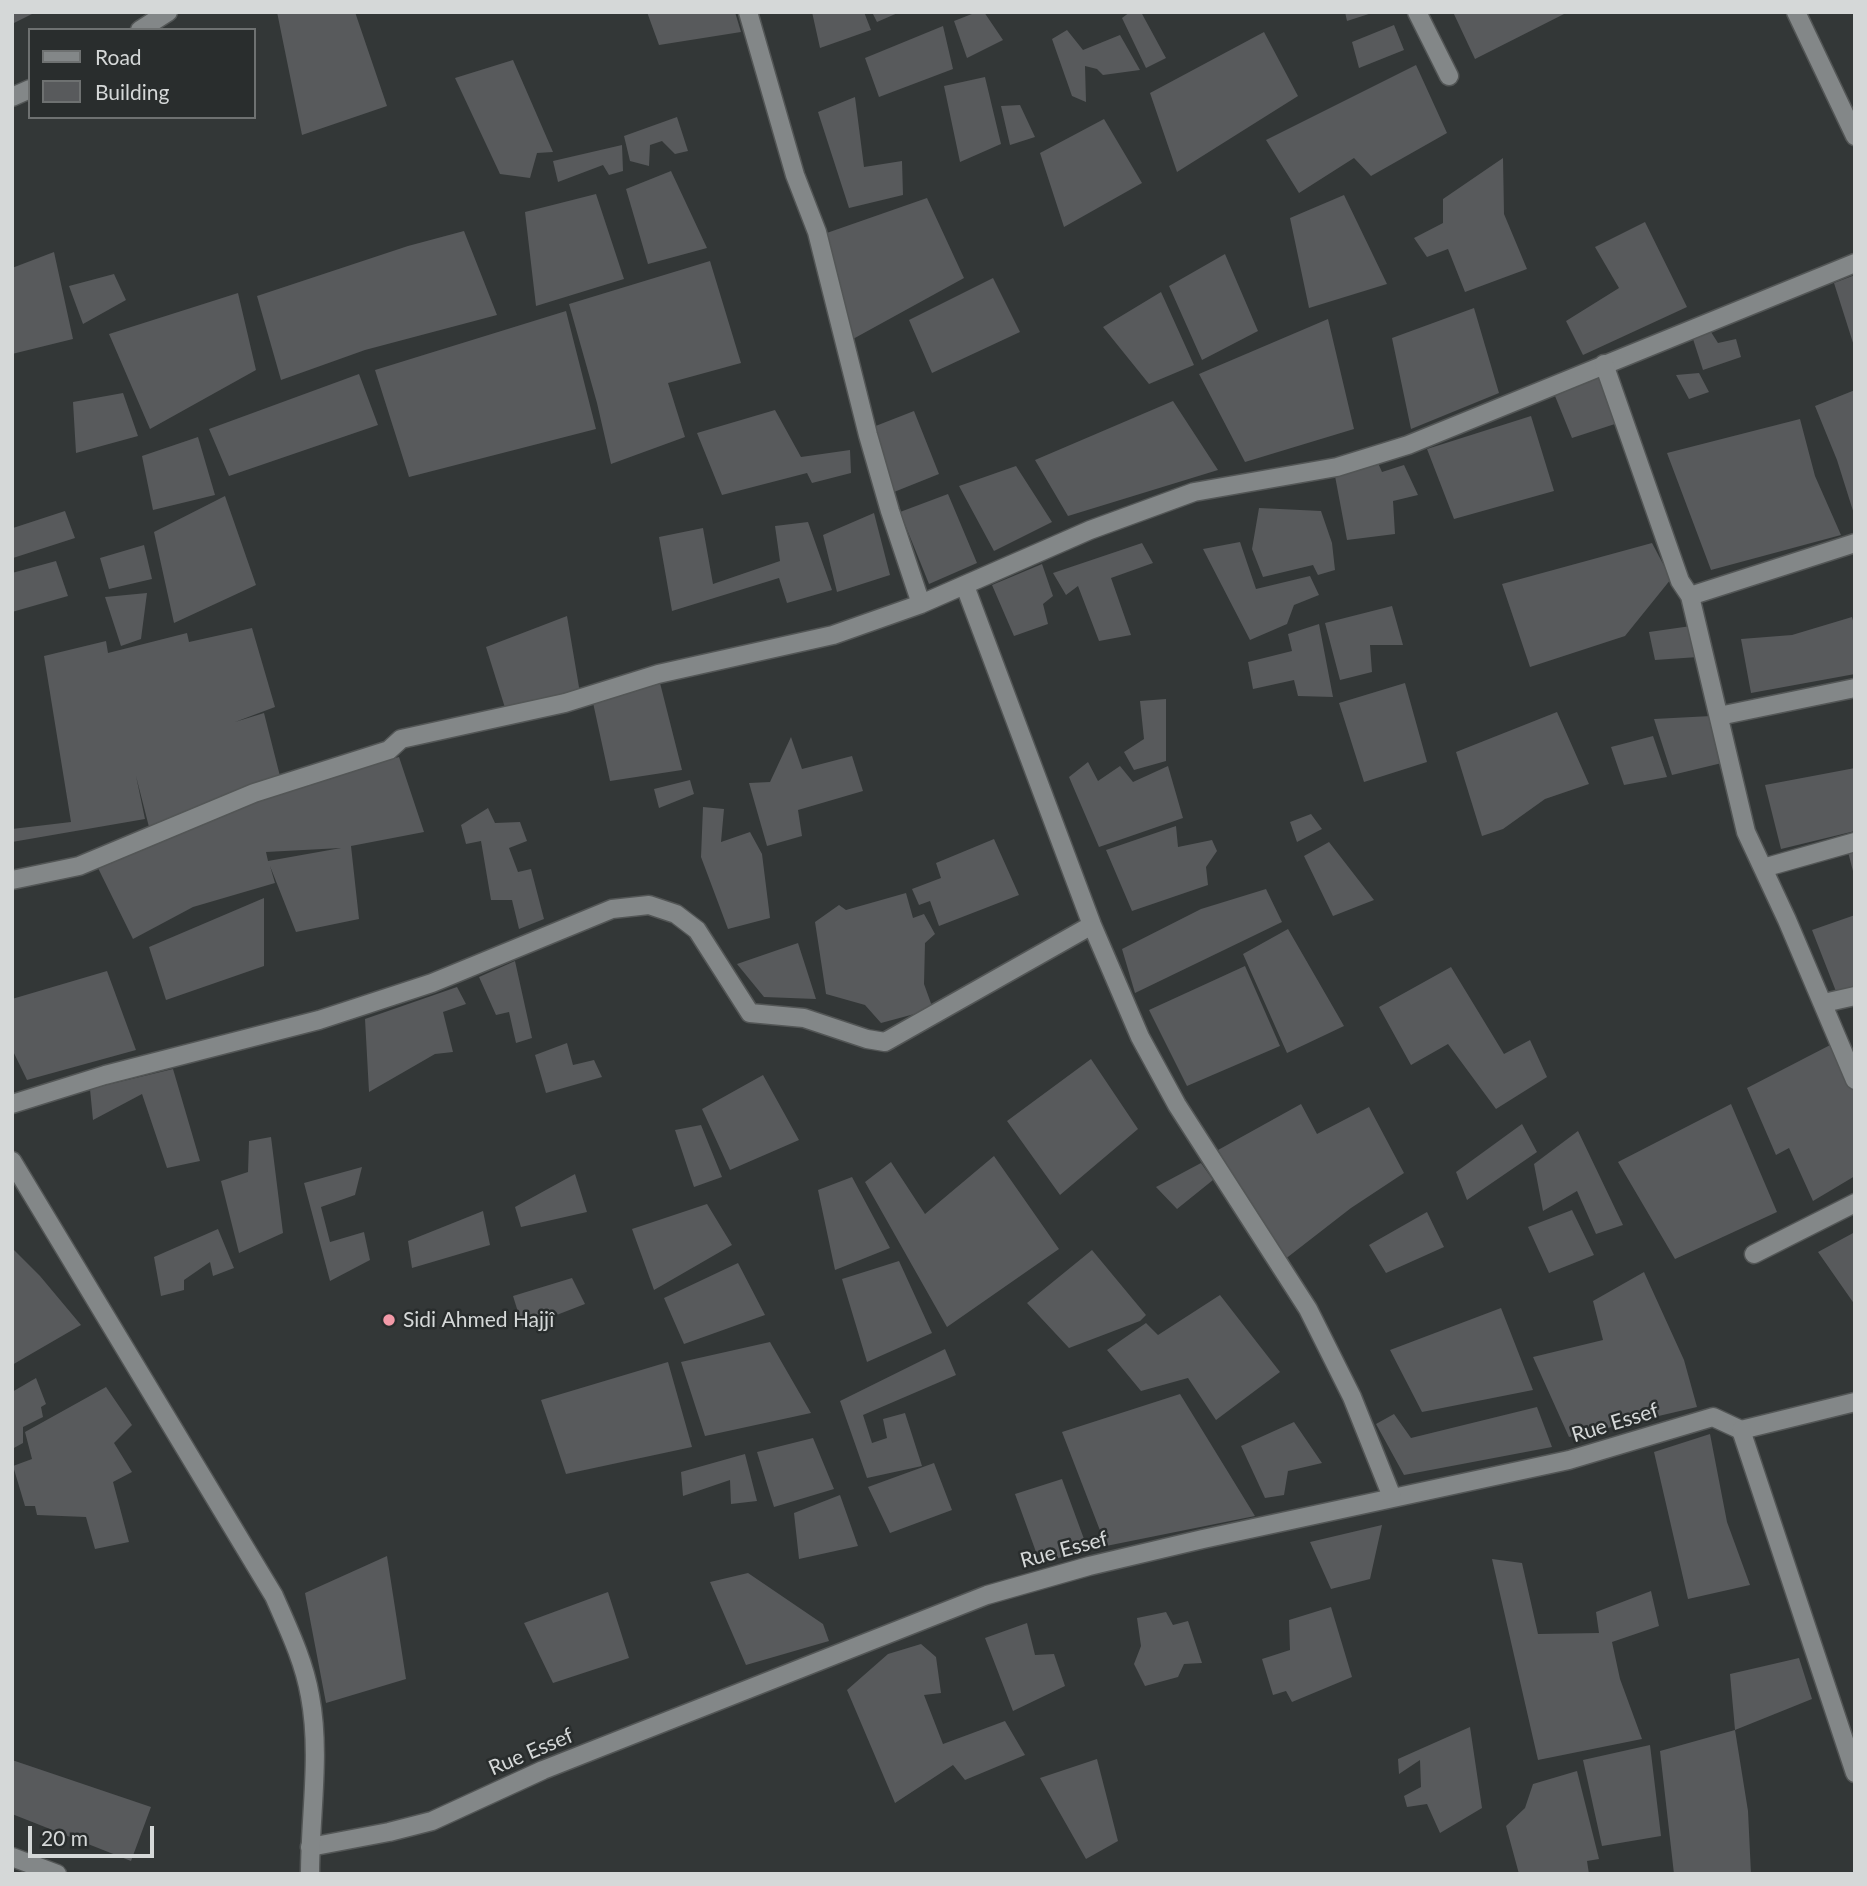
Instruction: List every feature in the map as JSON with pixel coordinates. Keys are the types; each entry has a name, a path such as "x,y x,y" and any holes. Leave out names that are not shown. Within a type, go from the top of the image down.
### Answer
{"street":[{"path":"143,28 168,12"},
{"path":"748,12 796,175 817,232 868,435 921,604"},
{"path":"1417,12 1449,76"},
{"path":"1796,12 1855,136"},
{"path":"12,97 28,90"},
{"path":"12,880 79,866 254,793 389,750 401,739 565,703 658,674 833,635 921,604 1090,530 1194,492 1324,470 1408,445 1855,263"},
{"path":"1604,364 1680,581 1690,596 1746,832 1824,1003 1855,1080"},
{"path":"1690,596 1855,543"},
{"path":"965,586 1092,925 1140,1037 1177,1105 1308,1309 1352,1397 1392,1497"},
{"path":"1718,716 1855,688"},
{"path":"1763,868 1855,842"},
{"path":"12,1104 105,1075 332,1016 432,983 612,909 649,905 676,914 697,930 750,1013 804,1018 867,1039 885,1042 1092,925"},
{"path":"1824,1003 1855,996"},
{"path":"12,1161 274,1595 297,1647 310,1696 315,1741 310,1874"},
{"path":"1754,1254 1855,1203"},
{"path":"1855,1402 1741,1430 1855,1773"},
{"name":"Rue Essef","path":"310,1847 432,1821 543,1770 987,1595 1089,1566 1569,1460 1713,1417 1741,1430"},
{"path":"12,1857 57,1874"}],"building":[{"path":"12,12 36,12 12,24"},
{"path":"277,12 355,12 387,106 302,135"},
{"path":"647,12 735,12 741,32 659,45"},
{"path":"812,12 864,12 871,30 820,48"},
{"path":"872,12 900,12 877,22"},
{"path":"984,12 1003,40 967,58 954,21"},
{"path":"1130,12 1141,12 1166,58 1146,68 1122,18"},
{"path":"1345,12 1372,12 1372,13 1347,21"},
{"path":"1453,12 1568,12 1475,59"},
{"path":"1394,25 1404,50 1359,68 1352,42"},
{"path":"943,26 953,69 879,97 865,58"},
{"path":"1067,30 1083,50 1120,35 1140,70 1103,75 1097,69 1085,66 1086,102 1072,96 1052,39"},
{"path":"1264,32 1298,96 1177,172 1150,93"},
{"path":"513,60 553,152 537,153 530,178 500,174 455,78"},
{"path":"1416,65 1447,133 1371,176 1354,158 1299,193 1266,140"},
{"path":"985,77 1001,144 960,162 944,86"},
{"path":"855,97 864,167 902,161 903,195 849,208 818,112"},
{"path":"1020,105 1035,137 1010,145 1001,106"},
{"path":"677,117 688,151 675,154 662,141 650,145 649,166 630,161 624,136"},
{"path":"1104,119 1142,183 1064,227 1040,153"},
{"path":"622,145 623,171 609,175 603,165 558,182 553,161"},
{"path":"1503,158 1504,214 1527,269 1465,292 1448,249 1427,257 1414,238 1443,223 1443,199"},
{"path":"671,171 707,248 648,264 626,189"},
{"path":"596,194 624,279 536,306 525,212"},
{"path":"1344,195 1387,284 1309,308 1290,218"},
{"path":"927,198 964,278 853,339 821,235"},
{"path":"1645,222 1687,307 1583,355 1566,321 1619,288 1595,247"},
{"path":"464,231 497,315 365,350 281,380 257,296 408,246"},
{"path":"54,252 73,339 12,354 12,268"},
{"path":"1225,254 1258,331 1202,360 1169,286"},
{"path":"710,261 741,363 668,383 685,437 611,464 569,304"},
{"path":"114,274 126,300 83,324 69,286"},
{"path":"1855,275 1855,346 1854,346 1834,283"},
{"path":"993,278 1020,332 932,373 909,320"},
{"path":"1161,292 1194,365 1149,384 1103,327"},
{"path":"238,293 256,370 150,429 109,334"},
{"path":"1474,308 1499,393 1411,429 1392,338"},
{"path":"566,311 596,429 409,477 375,370"},
{"path":"1328,319 1354,429 1245,462 1199,374"},
{"path":"1711,332 1718,343 1736,339 1741,357 1703,370 1693,339"},
{"path":"1598,373 1618,423 1572,438 1555,396"},
{"path":"1699,373 1709,392 1689,399 1676,375"},
{"path":"359,374 378,425 229,476 209,429"},
{"path":"1855,390 1854,514 1837,460 1815,406"},
{"path":"123,393 138,436 76,453 73,402"},
{"path":"1173,401 1218,470 1068,516 1035,460"},
{"path":"775,410 801,457 850,450 851,473 812,483 807,473 722,495 697,433"},
{"path":"914,411 939,474 894,492 873,427"},
{"path":"1531,416 1554,491 1454,519 1427,449"},
{"path":"1800,419 1815,476 1841,535 1711,570 1667,453"},
{"path":"198,437 215,495 153,510 142,456"},
{"path":"1378,463 1382,472 1404,465 1418,495 1393,501 1395,534 1347,540 1335,476"},
{"path":"1016,466 1052,522 994,551 959,486"},
{"path":"948,494 977,563 929,584 900,512"},
{"path":"225,496 256,585 174,623 154,532"},
{"path":"1259,508 1321,511 1332,543 1335,570 1318,575 1313,565 1263,577 1252,549"},
{"path":"65,511 75,538 13,558 13,528"},
{"path":"874,513 890,575 837,592 823,535"},
{"path":"808,522 832,590 787,603 779,578 672,611 659,537 703,528 713,584 780,561 775,526"},
{"path":"1240,542 1256,589 1310,576 1319,595 1294,605 1287,624 1250,640 1203,549"},
{"path":"1142,543 1153,563 1111,578 1131,635 1099,641 1078,586 1066,595 1053,573"},
{"path":"1652,543 1671,579 1625,636 1530,667 1502,584"},
{"path":"144,545 152,579 109,589 100,558"},
{"path":"56,561 68,596 12,612 12,573"},
{"path":"1042,564 1053,596 1043,604 1048,624 1014,636 992,585"},
{"path":"147,593 141,639 121,646 105,597"},
{"path":"1392,606 1403,645 1370,645 1372,672 1340,680 1325,623"},
{"path":"567,616 580,693 506,711 486,647"},
{"path":"1852,617 1855,628 1855,674 1751,693 1741,639 1792,635"},
{"path":"1319,624 1333,697 1298,696 1294,680 1253,689 1248,662 1292,651 1288,634"},
{"path":"1691,626 1698,657 1655,660 1649,632"},
{"path":"252,628 275,707 235,722 264,713 281,780 149,827 136,776 145,819 12,842 12,829 71,822 44,656 106,641 108,653 187,633 189,642"},
{"path":"659,679 682,770 610,781 592,698"},
{"path":"1405,683 1427,762 1364,782 1339,703"},
{"path":"1166,699 1166,761 1134,770 1124,752 1144,739 1140,701"},
{"path":"1557,712 1589,784 1545,799 1503,829 1482,836 1456,752"},
{"path":"1711,716 1722,763 1672,775 1654,719"},
{"path":"1653,736 1667,777 1624,785 1611,747"},
{"path":"791,737 802,769 852,756 863,791 798,810 802,836 767,846 749,783 770,782"},
{"path":"399,757 424,832 351,846 359,919 296,932 270,866 275,883 193,907 133,939 97,866 168,832 325,776","holes":["341,848 268,861 266,852"]},
{"path":"1088,762 1098,781 1120,766 1133,782 1168,766 1183,818 1099,847 1069,777"},
{"path":"1855,768 1855,831 1781,849 1765,785"},
{"path":"690,780 694,794 659,808 654,789"},
{"path":"703,807 724,809 721,842 750,832 762,854 770,918 728,929 701,857"},
{"path":"488,808 495,823 520,822 527,841 509,848 518,872 531,869 544,919 519,929 512,900 491,900 481,841 466,844 461,825"},
{"path":"1311,814 1322,829 1297,842 1290,822"},
{"path":"1176,826 1178,847 1212,840 1217,851 1206,867 1208,885 1132,911 1106,850"},
{"path":"994,839 1019,895 939,926 930,901 919,905 912,889 941,878 936,863"},
{"path":"1329,842 1374,900 1333,916 1304,856"},
{"path":"1855,850 1855,875 1854,875 1848,852"},
{"path":"1266,889 1282,922 1135,993 1122,949 1201,909"},
{"path":"906,893 913,918 924,914 935,934 925,943 924,984 933,1009 881,1023 865,1005 826,994 815,922 839,905 846,910"},
{"path":"264,898 264,966 166,1000 149,947"},
{"path":"1855,915 1855,987 1837,994 1812,930"},
{"path":"1288,929 1344,1026 1287,1053 1243,954"},
{"path":"798,943 816,999 764,997 737,964"},
{"path":"515,961 532,1038 516,1043 509,1012 496,1015 479,977"},
{"path":"1245,966 1280,1046 1187,1086 1149,1010"},
{"path":"1451,967 1504,1054 1530,1040 1547,1077 1496,1109 1448,1044 1411,1065 1379,1007"},
{"path":"107,971 136,1050 27,1080 12,1049 12,999"},
{"path":"457,987 466,1004 443,1012 453,1052 435,1054 369,1092 365,1019"},
{"path":"1836,1042 1855,1095 1855,1176 1813,1201 1789,1148 1776,1155 1747,1088"},
{"path":"567,1043 573,1065 594,1060 602,1077 546,1093 535,1055"},
{"path":"1091,1059 1138,1129 1060,1195 1007,1121"},
{"path":"173,1069 200,1161 167,1168 142,1094 93,1120 90,1089"},
{"path":"763,1075 799,1140 730,1170 702,1109"},
{"path":"1301,1104 1317,1134 1369,1107 1404,1173 1351,1208 1284,1260 1218,1150"},
{"path":"1731,1104 1777,1212 1675,1259 1618,1162"},
{"path":"1522,1124 1537,1152 1467,1200 1456,1172"},
{"path":"701,1125 722,1177 694,1187 675,1130"},
{"path":"1578,1131 1623,1225 1596,1234 1577,1191 1543,1211 1534,1164"},
{"path":"271,1137 283,1233 239,1253 221,1181 248,1172 249,1141"},
{"path":"994,1156 1059,1249 947,1327 865,1182 891,1162 925,1214"},
{"path":"1201,1163 1213,1180 1177,1209 1156,1187"},
{"path":"362,1167 355,1195 321,1207 330,1242 364,1232 370,1260 330,1281 304,1183"},
{"path":"575,1174 587,1212 521,1227 515,1207"},
{"path":"852,1177 890,1248 835,1270 818,1190"},
{"path":"707,1204 732,1245 654,1290 632,1229"},
{"path":"1572,1210 1594,1255 1549,1273 1528,1227"},
{"path":"483,1211 490,1245 412,1268 408,1241"},
{"path":"1427,1212 1444,1247 1386,1273 1369,1245"},
{"path":"218,1229 234,1268 213,1276 210,1262 184,1280 184,1290 161,1296 154,1257"},
{"path":"1855,1232 1855,1305 1818,1252"},
{"path":"12,1248 40,1276 81,1325 12,1365"},
{"path":"1092,1250 1146,1315 1140,1321 1069,1348 1027,1303"},
{"path":"899,1261 932,1333 867,1362 842,1279"},
{"path":"738,1263 765,1315 684,1344 664,1298"},
{"path":"1644,1272 1684,1360 1697,1407 1569,1437 1533,1357 1603,1340 1593,1301"},
{"path":"572,1278 585,1304 523,1328 513,1296"},
{"path":"1220,1295 1280,1372 1216,1420 1188,1378 1141,1391 1107,1350 1146,1323 1158,1335"},
{"path":"1501,1308 1533,1390 1422,1412 1390,1350"},
{"path":"770,1342 811,1413 705,1436 681,1362"},
{"path":"945,1349 956,1375 863,1415 872,1443 887,1438 883,1419 905,1413 922,1466 867,1478 840,1401"},
{"path":"668,1362 692,1447 566,1474 541,1400"},
{"path":"36,1378 46,1404 41,1407 43,1417 23,1427 23,1443 12,1449 12,1392"},
{"path":"106,1387 132,1425 114,1443 132,1472 113,1482 129,1542 95,1549 86,1517 37,1515 35,1506 25,1506 13,1466 32,1459 25,1432"},
{"path":"1180,1394 1255,1516 1106,1546 1062,1432"},
{"path":"1537,1407 1552,1447 1404,1475 1376,1424 1394,1414 1411,1438"},
{"path":"1294,1422 1322,1463 1288,1471 1284,1495 1265,1498 1241,1446"},
{"path":"1710,1434 1727,1522 1750,1585 1688,1599 1654,1452"},
{"path":"813,1438 834,1489 774,1507 757,1452"},
{"path":"745,1454 757,1501 731,1504 730,1480 683,1496 681,1472"},
{"path":"934,1463 952,1510 890,1533 868,1487"},
{"path":"1062,1479 1088,1550 1040,1563 1015,1494"},
{"path":"840,1495 858,1546 799,1559 794,1513"},
{"path":"1382,1525 1370,1579 1331,1589 1310,1542"},
{"path":"387,1556 406,1679 326,1703 305,1593"},
{"path":"1492,1559 1522,1563 1538,1634 1599,1633 1596,1612 1651,1591 1659,1626 1612,1642 1620,1679 1642,1739 1538,1760"},
{"path":"748,1573 823,1624 829,1641 746,1665 710,1582"},
{"path":"608,1592 629,1658 553,1683 524,1623"},
{"path":"1331,1607 1352,1677 1292,1702 1286,1691 1273,1695 1262,1659 1290,1650 1289,1620"},
{"path":"1166,1612 1173,1625 1188,1621 1202,1663 1184,1664 1178,1677 1145,1686 1134,1664 1141,1646 1137,1618"},
{"path":"1027,1623 1035,1655 1054,1654 1065,1686 1013,1711 985,1638"},
{"path":"921,1644 936,1657 941,1693 924,1695 943,1744 1005,1721 1025,1755 965,1780 953,1765 895,1803 847,1690 888,1654"},
{"path":"1799,1658 1812,1699 1735,1730 1730,1674"},
{"path":"1470,1727 1482,1808 1440,1833 1427,1804 1407,1807 1404,1796 1421,1787 1420,1760 1399,1774 1398,1759"},
{"path":"1735,1730 1748,1811 1751,1874 1674,1874 1660,1751"},
{"path":"1650,1745 1661,1836 1602,1846 1583,1760"},
{"path":"1097,1759 1118,1841 1086,1859 1040,1778"},
{"path":"12,1760 151,1807 131,1861 12,1814"},
{"path":"1577,1771 1599,1859 1587,1861 1589,1874 1519,1874 1506,1826 1525,1808 1533,1784"}],"place":[{"name":"Sidi Ahmed Hajjî","path":"389,1320"}]}
